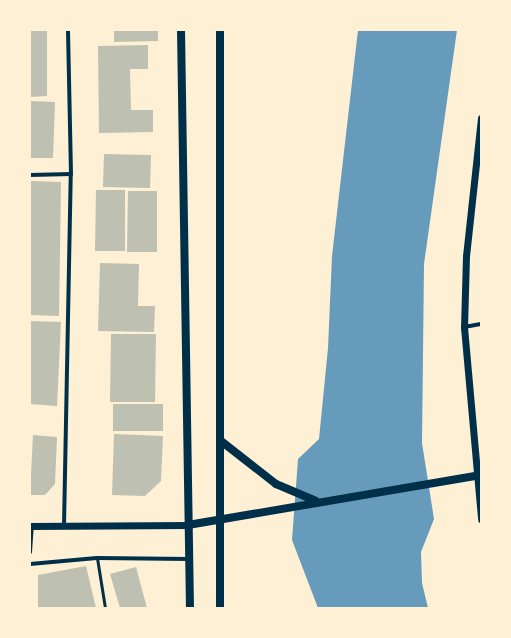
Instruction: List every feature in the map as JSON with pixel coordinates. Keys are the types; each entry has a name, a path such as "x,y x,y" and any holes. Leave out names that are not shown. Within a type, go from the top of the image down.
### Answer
{"main road":[{"path":"181,30 190,608"},
{"path":"220,30 220,608"},
{"path":"221,441 276,484 316,501"},
{"path":"188,525 316,501 478,475"}],"street":[{"path":"64,527 71,174 68,30"},
{"path":"481,118 466,256 464,327 481,520"},
{"path":"30,175 71,174"},
{"path":"464,327 481,324"},
{"path":"30,552 31,526 64,527 188,525"},
{"path":"30,564 97,558 189,559"}],"lane":[{"path":"97,558 105,608"}],"water":[{"path":"358,30 457,30 424,264 422,443 434,519 421,552 422,583 428,608 318,608 292,540 298,459 319,439 328,348 332,256"}],"building":[{"path":"30,30 47,30 47,96 30,97"},
{"path":"114,30 158,30 158,41 114,42"},
{"path":"148,45 148,69 130,69 131,110 153,110 153,132 99,133 98,46"},
{"path":"30,101 55,102 53,158 30,158"},
{"path":"104,154 151,155 150,188 103,187"},
{"path":"30,181 61,182 59,316 30,315"},
{"path":"96,190 125,190 125,251 95,251"},
{"path":"128,191 157,191 157,252 127,252"},
{"path":"100,263 139,264 138,306 155,306 154,332 98,331"},
{"path":"30,321 61,322 57,406 30,404"},
{"path":"111,334 156,334 155,402 110,402"},
{"path":"113,404 163,404 163,431 113,431"},
{"path":"114,434 163,436 161,481 145,496 112,495"},
{"path":"33,435 57,437 55,484 45,495 30,495"},
{"path":"86,566 96,608 38,608 38,575"},
{"path":"136,567 147,608 120,608 110,574"}]}
